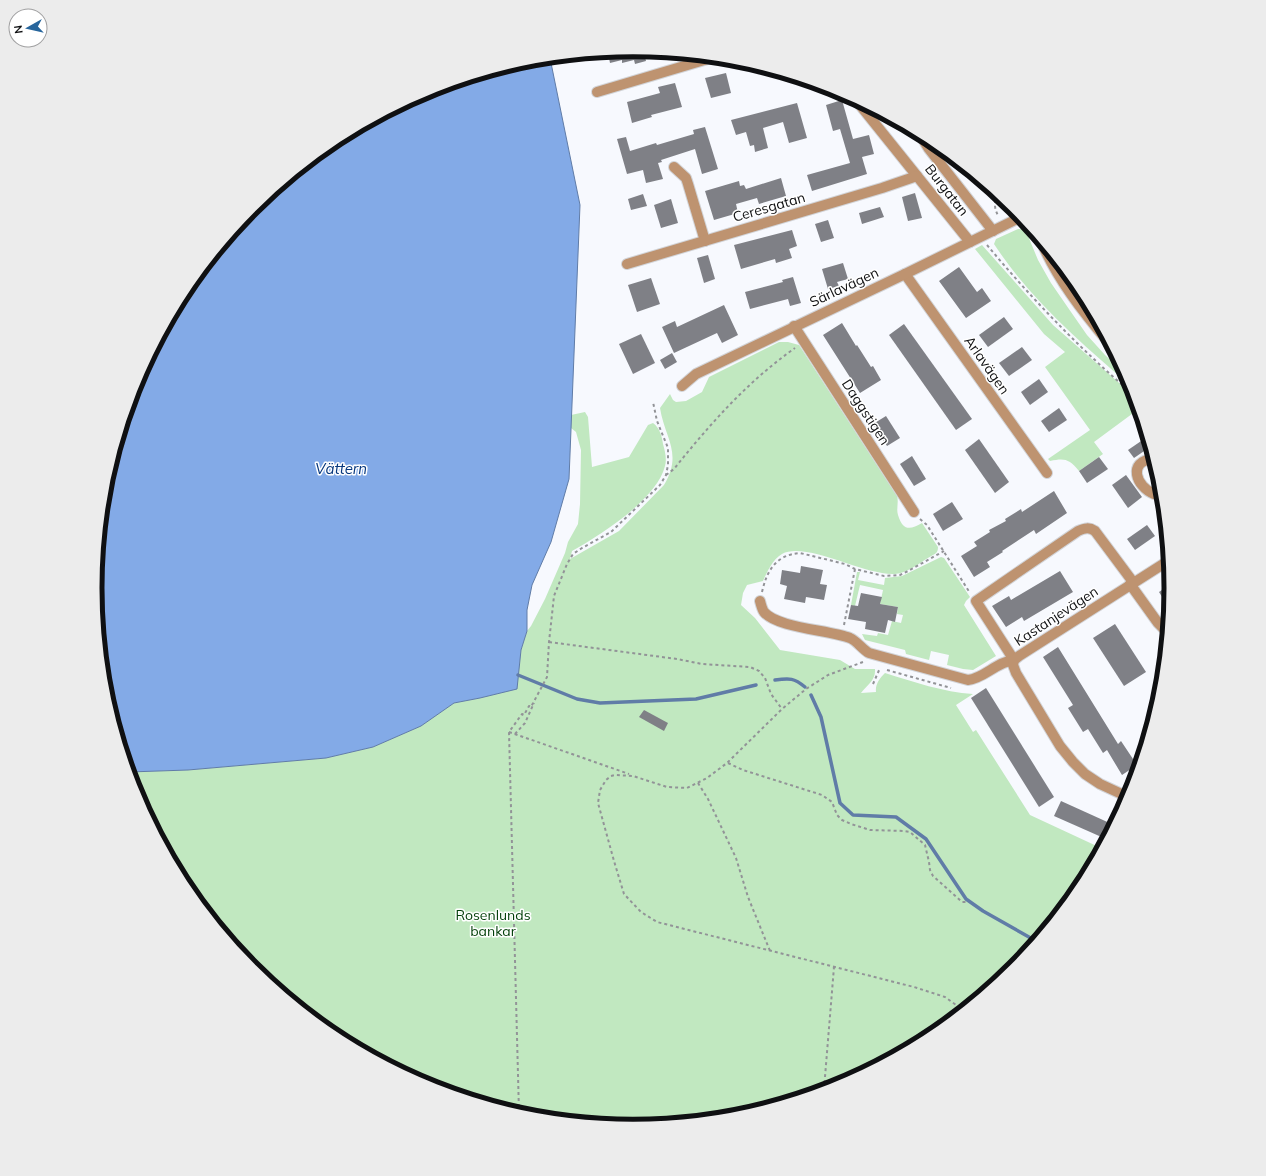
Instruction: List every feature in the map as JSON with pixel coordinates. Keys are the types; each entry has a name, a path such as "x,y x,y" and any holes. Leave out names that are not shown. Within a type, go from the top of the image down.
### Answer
{"street":[{"path":"598,92 699,62"},
{"name":"Burgatan","path":"864,110 970,242"},
{"path":"926,145 993,231"},
{"path":"674,167 686,178 705,241"},
{"name":"Ceresgatan","path":"627,264 882,188 917,176"},
{"name":"Särlavägen","path":"682,386 696,374 1015,220"},
{"path":"1053,264 1063,283 1095,327"},
{"name":"Arlavägen","path":"905,274 1047,473"},
{"name":"Daggstigen","path":"794,326 914,512"},
{"path":"1148,459 1140,464 1136,469 1138,479 1142,486 1149,492 1155,493"},
{"path":"760,601 765,614 782,622 850,638 863,650 869,653 968,680 974,679 1001,663 1014,660 976,601 1016,572 1078,531 1084,528 1091,528 1096,531 1162,627"},
{"name":"Kastanjevägen","path":"1122,794 1100,784 1085,774 1073,762 1060,746 1016,673 1013,665 1014,660 1131,583 1163,564"}],"path":[{"path":"995,201 994,204 996,212 1000,218"},
{"path":"981,237 1020,284 1061,328 1124,386"},
{"path":"666,474 674,469 723,410 751,383 769,367 804,342"},
{"path":"519,1107 509,732 522,714 524,715 529,706 531,707 547,677 554,596 567,564 573,554 611,532 660,485 666,474 668,465 668,448 657,421 653,402"},
{"path":"914,512 927,524 976,601"},
{"path":"760,601 764,582 777,560 783,557 800,553 845,564 855,569 884,576 900,575 944,551"},
{"path":"842,636 855,569"},
{"path":"549,642 624,651 702,664 750,667 759,671 765,678 771,694 782,709"},
{"path":"509,732 667,787 687,788 707,778 727,763 782,709 806,689 828,675 864,661"},
{"path":"873,684 880,668"},
{"path":"515,734 525,723 532,710 536,697"},
{"path":"727,763 742,770 822,795 832,802 837,815 842,820 852,824 870,830 904,830 910,832 925,845 930,870 933,876 962,902 966,902"},
{"path":"633,776 611,776 606,780 600,790 598,803 624,894 641,912 657,922 914,987 945,997 959,1007"},
{"path":"698,783 708,799 736,858 748,897 770,951"},
{"path":"825,1083 834,967"}],"green space":[{"path":"1018,229 1023,229 1027,232 1038,260 1051,283 1087,335 1114,363 1120,376 1094,354 1040,302 1008,264 994,244 996,239"},
{"path":"982,245 1053,325 1125,388 1134,412 1094,442 1103,454 1079,471 1066,460 1050,461 1048,459 1090,430 1045,367 1065,352 1044,334 975,249"},
{"name":"Rosenlunds bankar","path":"779,342 788,342 799,345 897,496 897,513 902,524 907,528 910,528 922,523 938,547 937,552 915,566 895,574 868,570 806,552 793,551 782,554 773,562 763,581 747,585 743,593 741,605 755,618 780,650 840,660 855,669 875,669 873,679 861,693 876,692 877,684 885,673 940,689 973,694 956,705 973,732 976,730 1030,815 1097,846 1075,883 1054,911 1032,938 983,987 928,1030 868,1064 836,1079 804,1091 737,1109 668,1118 598,1118 564,1114 529,1109 462,1091 430,1079 398,1064 367,1048 338,1030 283,987 258,963 234,938 191,883 157,823 135,772 188,770 326,758 373,747 421,726 454,703 516,689 521,650 527,631 545,599 565,553 568,542 578,524 581,450 576,432 571,428 571,415 585,412 588,417 592,467 629,457 648,425 653,423 659,430 666,461 660,478 640,503 598,536 572,551 570,559 619,531 664,485 672,464 672,455 671,446 660,408 670,394 676,402 686,401 702,392 709,377"},
{"path":"941,557 944,558 970,597 964,605 996,656 973,670 947,665 949,655 931,651 929,660 906,654 905,650 865,640 862,634 877,636 878,633 888,635 892,621 901,623 903,615 897,614 898,607 880,604 883,590 860,585 855,606 851,605 857,572 860,572 858,580 884,585 885,578 902,576"}],"water":[{"name":"Vättern","path":"551,64 580,205 569,479 551,542 532,585 527,610 527,631 521,650 517,689 454,703 421,726 373,747 326,758 188,770 135,772 120,725 112,692 103,623 103,553 112,484 130,417 142,385 157,353 173,322 191,293 234,238 283,189 338,146 398,112 430,97 462,85 496,75 529,67"}],"building":[{"path":"645,57 646,61 635,64 634,60 622,63 622,60 610,63 609,58"},
{"path":"726,73 731,93 711,98 705,78"},
{"path":"675,83 682,107 651,115 652,117 632,123 627,102 660,93 658,87"},
{"path":"842,100 853,139 869,135 874,154 862,157 867,174 812,191 807,175 850,163 840,129 833,131 826,105"},
{"path":"797,103 807,138 789,143 783,122 763,128 768,148 755,152 754,145 750,146 746,132 736,135 731,120"},
{"path":"705,127 718,169 702,174 695,149 661,160 662,162 658,163 663,179 646,183 643,170 627,174 617,139 626,137 630,151 694,134 693,130"},
{"path":"781,178 786,196 759,204 757,198 736,204 738,213 714,220 705,191 739,181 740,186 744,185 746,189"},
{"path":"915,193 922,218 908,221 902,197"},
{"path":"643,194 647,206 631,210 628,199"},
{"path":"671,199 678,223 661,228 654,205"},
{"path":"880,207 884,217 862,224 859,213"},
{"path":"828,220 834,238 821,242 815,224"},
{"path":"792,230 797,246 789,249 792,258 776,263 775,259 741,269 734,245"},
{"path":"708,255 715,279 704,283 697,258"},
{"path":"843,263 848,279 837,282 839,286 828,289 822,269"},
{"path":"959,267 977,292 982,288 991,301 966,318 939,281"},
{"path":"793,277 801,303 790,306 788,299 750,309 745,292 783,282 782,280"},
{"path":"651,278 660,304 637,312 628,285"},
{"path":"724,305 738,335 722,343 717,333 674,353 662,327 675,321 677,327"},
{"path":"1004,317 1013,329 988,347 979,335"},
{"path":"842,323 856,346 857,345 871,367 873,366 881,380 860,393 823,335"},
{"path":"904,324 972,419 956,430 889,335"},
{"path":"641,334 655,363 633,374 619,344"},
{"path":"1022,347 1032,360 1009,376 999,363"},
{"path":"672,353 677,362 665,369 660,360"},
{"path":"1039,379 1048,392 1030,405 1021,392"},
{"path":"1059,408 1067,420 1049,432 1041,421"},
{"path":"886,416 900,438 887,446 873,424"},
{"path":"979,439 1009,482 995,493 965,450"},
{"path":"1143,440 1146,450 1134,458 1128,450"},
{"path":"912,456 926,479 914,486 900,464"},
{"path":"1099,457 1108,469 1087,483 1079,471"},
{"path":"1126,475 1142,497 1128,508 1112,485"},
{"path":"1054,491 1067,513 1036,534 1034,530 1002,551 1003,552 987,562 990,567 974,577 961,556 977,546 974,542 990,532 989,530 1006,521 1005,519 1021,509 1022,512"},
{"path":"952,502 963,519 943,531 933,514"},
{"path":"1147,525 1155,536 1135,550 1127,539"},
{"path":"801,566 823,570 820,584 827,585 824,600 806,597 805,603 784,599 787,586 780,584 782,570 800,573"},
{"path":"1060,571 1073,592 1024,621 1022,617 1006,627 992,606 1009,596 1011,600"},
{"path":"1164,589 1164,599 1159,592"},
{"path":"861,593 882,597 880,604 898,607 895,622 888,620 885,633 865,629 866,622 848,619 851,605 858,606"},
{"path":"1115,624 1146,672 1124,686 1093,638"},
{"path":"1058,647 1118,744 1121,741 1135,762 1133,768 1122,775 1107,750 1103,753 1088,729 1083,732 1068,708 1073,705 1043,657"},
{"path":"986,688 1054,797 1039,807 971,698"},
{"path":"644,710 668,723 664,731 639,717"},
{"path":"1061,801 1109,823 1102,837 1054,816"}],"waterway":[{"path":"518,675 577,699 600,703 696,699 756,685"},
{"path":"775,680 792,679 805,687"},
{"path":"811,695 821,717 840,803 853,815 896,817 926,839 966,899 983,911 1032,938"}]}
